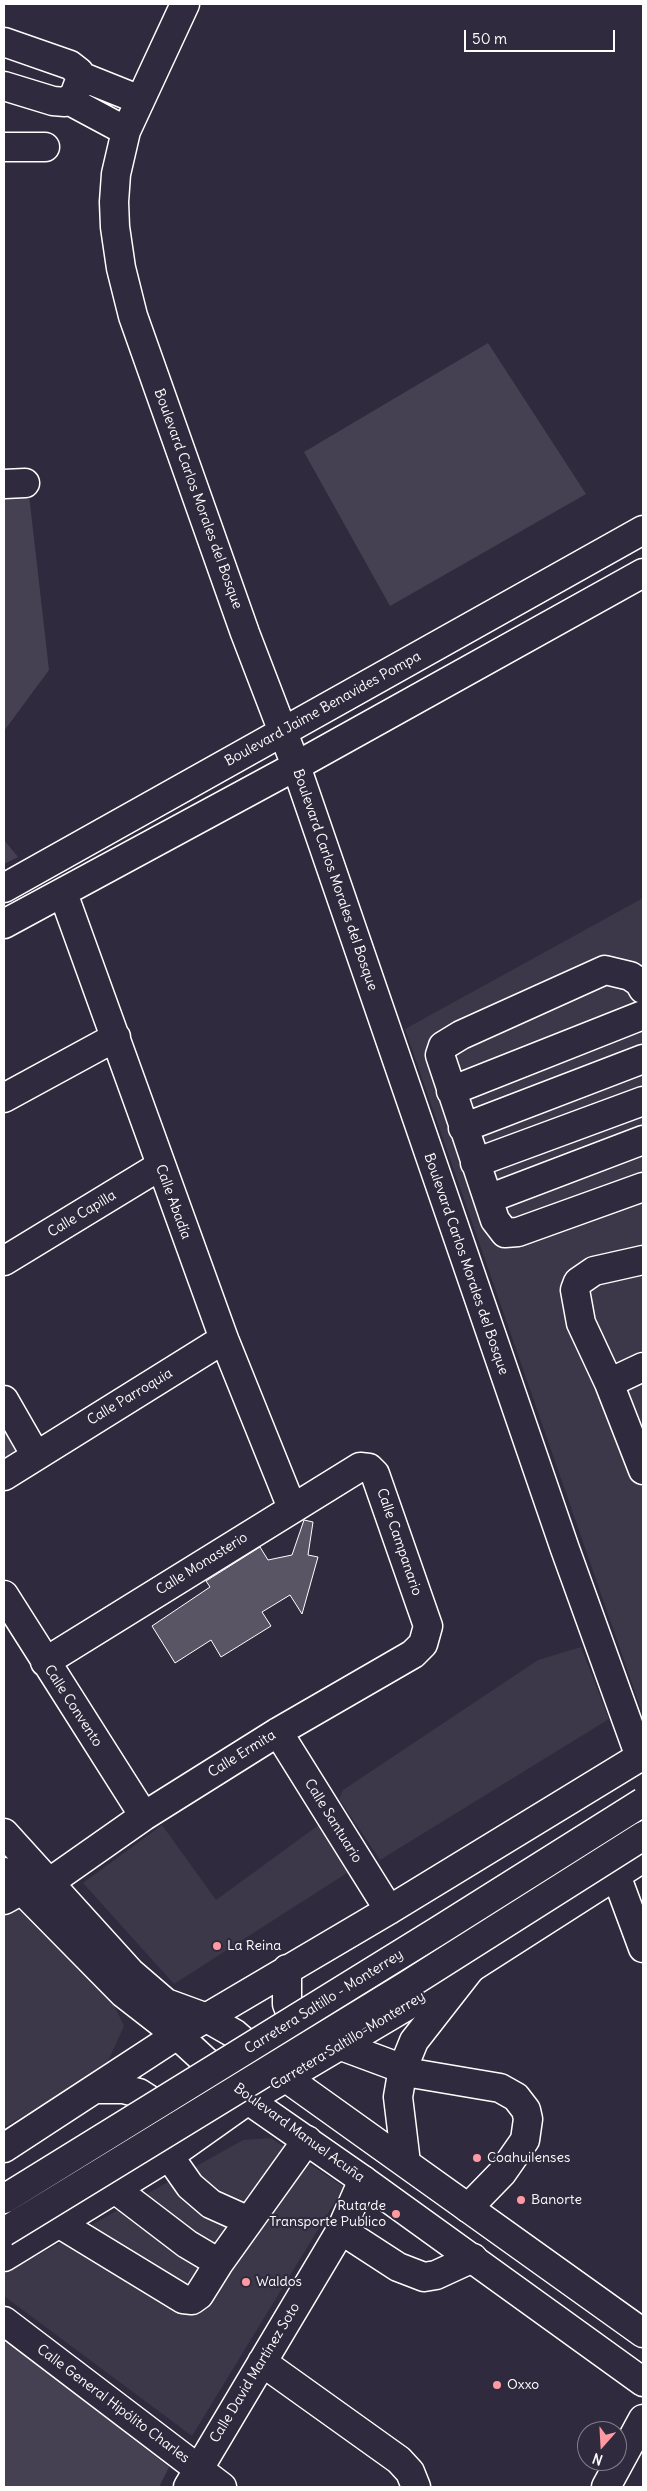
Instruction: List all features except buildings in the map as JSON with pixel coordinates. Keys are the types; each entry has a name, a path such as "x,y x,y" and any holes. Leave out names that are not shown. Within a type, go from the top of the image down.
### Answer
{"main road":[{"name":"Boulevard Carlos Morales del Bosque","path":"185,4 126,131 116,174 114,202 120,268 130,306 206,525 296,766 565,1549 642,1756"},
{"path":"4,42 70,65 80,76 140,100"},
{"path":"70,101 79,85 80,76"},
{"path":"4,86 53,101 70,101 126,131"},
{"path":"4,147 45,147"},
{"name":"Boulevard Jaime Benavides Pompa","path":"4,888 643,530"},
{"path":"4,924 296,766 643,573"},
{"name":"Calle Abadía","path":"63,893 224,1339 292,1508"},
{"path":"643,989 639,982 630,976 605,970 461,1035 443,1046 440,1055 488,1199 498,1226 505,1233 510,1233 643,1187"},
{"path":"451,1091 643,1015"},
{"path":"4,1098 116,1037"},
{"path":"463,1128 643,1059"},
{"path":"475,1163 643,1101"},
{"path":"488,1199 643,1140"},
{"name":"Calle Capilla","path":"4,1261 160,1166"},
{"path":"643,1260 594,1271 578,1282 575,1290 581,1323 609,1383 643,1470"},
{"name":"Calle Parroquia","path":"35,1454 224,1339"},
{"path":"609,1383 643,1367"},
{"path":"4,1400 35,1454 4,1476"},
{"name":"Calle Monasterio","path":"45,1662 360,1467"},
{"name":"Calle Campanario","path":"360,1467 369,1468 375,1474 428,1626"},
{"name":"Calle Convento","path":"4,1596 144,1816"},
{"name":"Calle Ermita","path":"10,1887 50,1882 144,1816 278,1732 413,1654 423,1644 428,1626"},
{"name":"Calle Santuario","path":"278,1732 388,1910"},
{"path":"4,2148 177,2035 642,1756"},
{"name":"Carretera Saltillo - Monterrey","path":"4,2199 643,1802"},
{"path":"4,1833 130,1972 166,2003 207,2018 235,2034 285,2077 643,2333"},
{"name":"Carretera Saltillo - Monterrey","path":"4,2232 398,1991 643,1836"},
{"name":"Carretera Saltillo-Monterrey","path":"4,2257 169,2156 248,2100 285,2077 343,2046 471,1968 643,1858"},
{"path":"616,1874 643,1948"},
{"name":"Boulevard Manuel Acuña","path":"10,1887 123,1992 177,2035 248,2100 473,2258 643,2382"},
{"path":"406,2163 398,2097 403,2068 414,2041 471,1968"},
{"path":"286,1969 287,2004 291,2014 309,2034 429,2077 500,2088 516,2097 526,2110 527,2129 519,2150 502,2173 468,2208"},
{"path":"97,2089 124,2089 139,2093 164,2109 171,2119 173,2136 169,2156 190,2186 201,2197 226,2212 249,2221"},
{"path":"60,2224 188,2300 199,2295 219,2262 307,2140"},
{"name":"Calle David Martínez Soto","path":"193,2478 341,2230 363,2180"},
{"path":"115,2189 187,2244 219,2262"},
{"path":"341,2230 398,2267 424,2277 436,2275 473,2258"},
{"name":"Calle General Hipólito Charles","path":"4,2321 193,2478 222,2487"},
{"path":"262,2362 399,2460 410,2472 416,2487"},
{"path":"606,2487 643,2419"}],"shaded area":[{"path":"488,343 586,494 390,606 304,452"},
{"path":"28,486 49,670 4,731 4,487"},
{"path":"4,840 18,857 4,864"},
{"path":"643,898 643,1715 405,1029"},
{"path":"4,1419 22,1449 4,1462"},
{"path":"581,1647 609,1719 380,1860 339,1799 343,1790 538,1660"},
{"path":"320,1824 350,1871 174,1984 83,1883 162,1825 216,1900"},
{"path":"4,1896 102,1980 124,2026 104,2070 4,2127"},
{"path":"271,2138 344,2187 192,2436 4,2296 4,2274 243,2140"},
{"path":"8,2342 169,2467 159,2487 4,2487 4,2343"}],"place":[{"name":"La Reina","path":"217,1946"},
{"name":"Coahuilenses","path":"477,2158"},
{"name":"Banorte","path":"521,2200"},
{"name":"Ruta de Transporte Publico","path":"396,2214"},
{"name":"Waldos","path":"246,2282"},
{"name":"Oxxo","path":"497,2385"}]}
